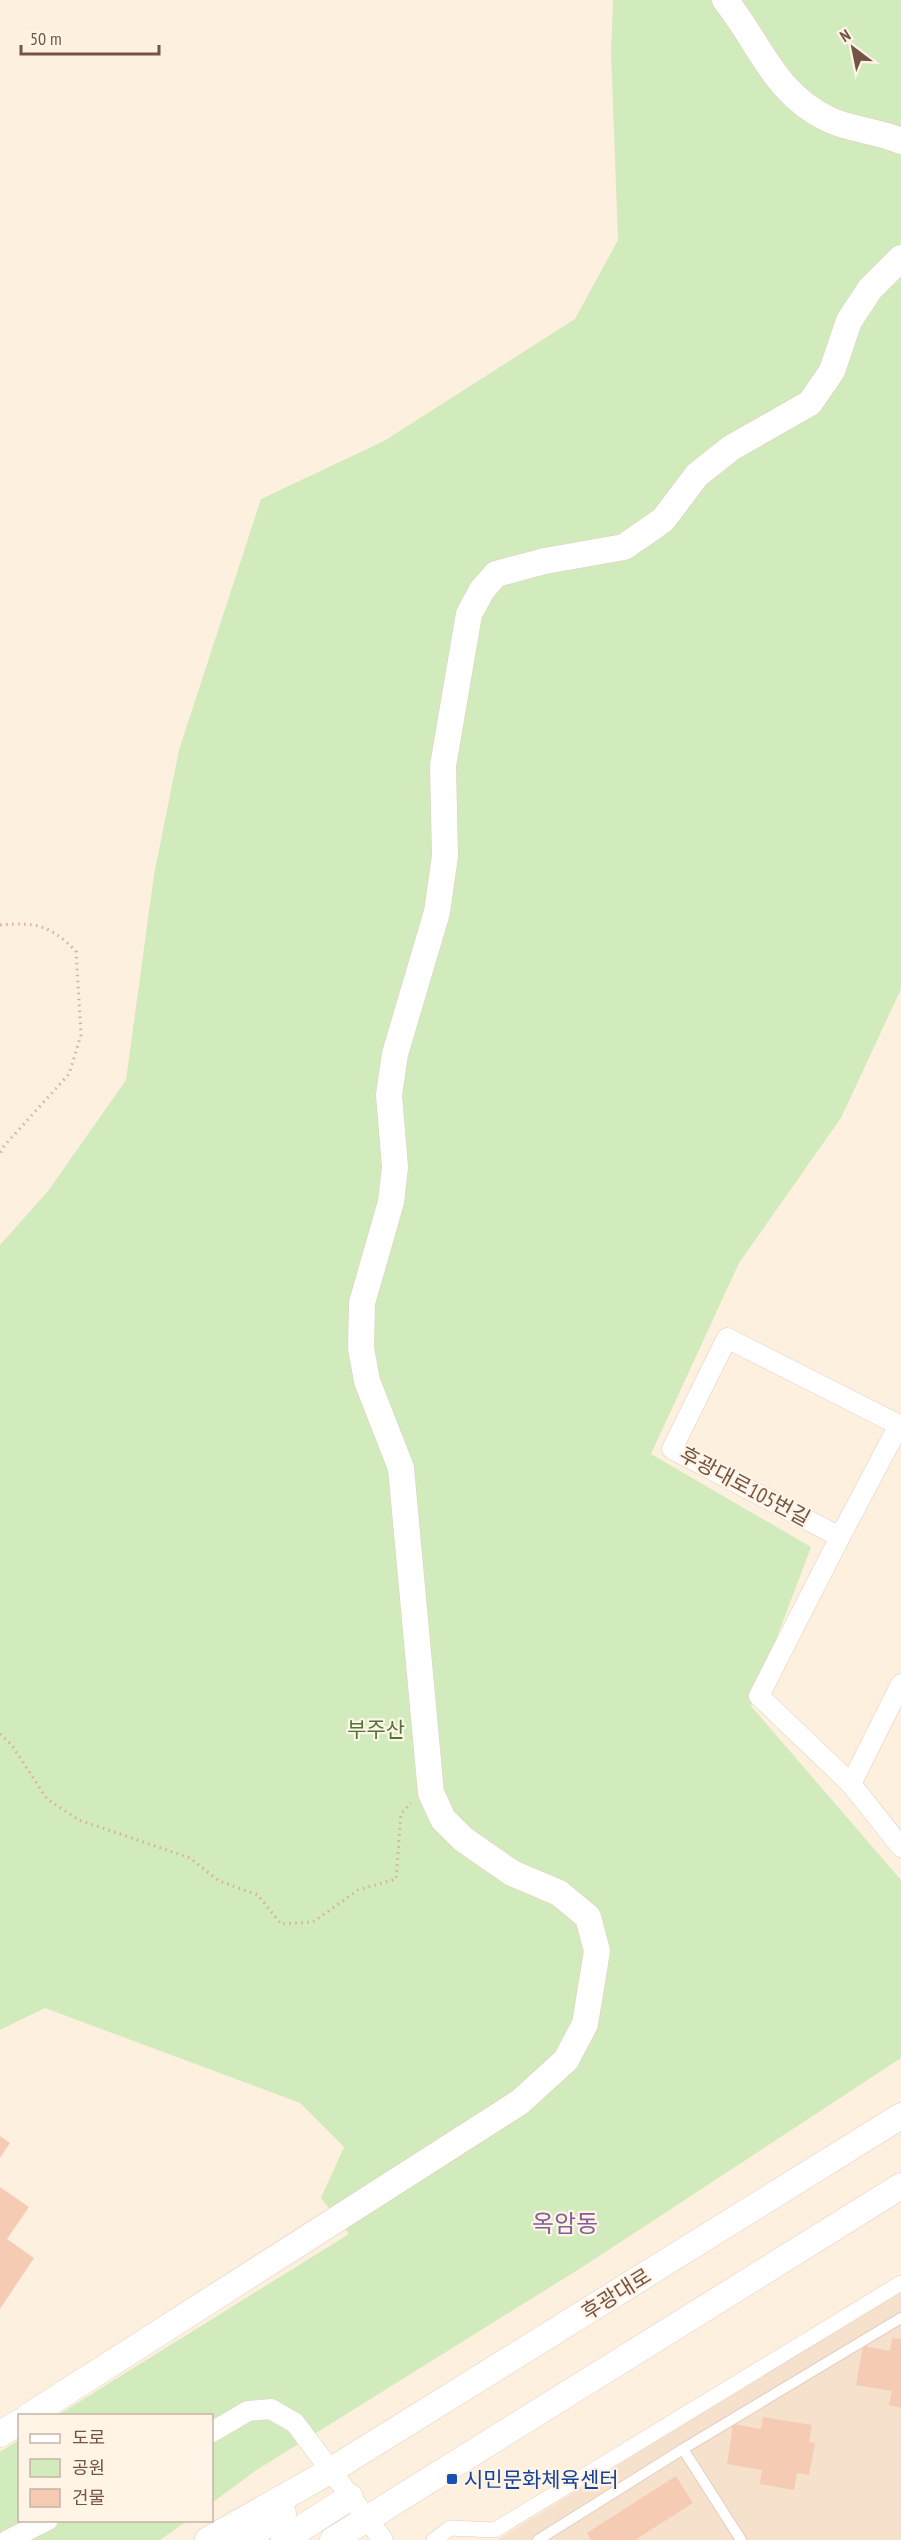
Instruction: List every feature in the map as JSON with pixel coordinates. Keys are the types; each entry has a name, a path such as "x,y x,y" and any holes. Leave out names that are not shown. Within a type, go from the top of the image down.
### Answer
{"street":[{"path":"725,0 777,81 803,106 832,121 901,141"},
{"path":"31,2414 520,2102 566,2060 585,2024 597,1951 588,1917 559,1893 512,1873 463,1839 443,1819 431,1793 401,1468 367,1381 361,1348 362,1303 391,1202 395,1167 389,1095 395,1054 437,912 445,856 443,766 469,614 482,590 496,574 545,561 624,547 663,520 697,475 731,448 810,403 832,371 849,321 859,304 870,288 901,258"},
{"name":"후광대로105번길","path":"840,1537 672,1449 727,1338 900,1426 840,1537 759,1696 850,1784 901,1847"},
{"path":"850,1784 901,1684"},
{"name":"후광대로","path":"208,2540 330,2471 901,2116"},
{"path":"333,2540 901,2186"},
{"path":"434,2540 450,2528 495,2530 901,2283"},
{"path":"213,2431 248,2411 271,2409 295,2423 383,2540"},
{"path":"0,2434 18,2423"},
{"name":"후광대로","path":"246,2540 294,2505 330,2471"},
{"path":"284,2540 350,2497"},
{"path":"8,2540 44,2522"}],"lane":[{"path":"538,2540 683,2449 901,2318"},
{"path":"683,2449 741,2540"}],"path":[{"path":"0,925 26,923 58,933 76,951 81,1035 69,1074 4,1146 0,1154"},
{"path":"0,1734 11,1744 46,1799 79,1820 190,1858 219,1881 258,1895 281,1924 313,1922 358,1890 396,1879 401,1814 410,1803 431,1793"}],"shaded area":[{"path":"901,2290 901,2540 497,2540"}],"green space":[{"name":"부주산","path":"613,0 901,0 901,989 841,1118 739,1263 651,1454 811,1547 751,1706 901,1880 901,2058 584,2266 255,2471 213,2502 213,2414 60,2414 349,2234 321,2198 344,2147 300,2103 45,2008 0,2030 0,1245 48,1191 126,1080 154,875 179,750 261,499 384,441 575,319 618,240 611,52"},
{"path":"18,2441 18,2522 186,2522 160,2540 0,2540 0,2452"}],"building":[{"path":"0,2136 10,2143 0,2158"},
{"path":"0,2187 29,2207 7,2239 34,2258 0,2309"},
{"path":"892,2338 901,2339 901,2408 889,2405 892,2391 856,2385 863,2346 890,2351"},
{"path":"763,2417 812,2425 809,2442 815,2443 809,2475 797,2473 794,2490 760,2484 762,2470 727,2464 733,2424 761,2429"},
{"path":"676,2476 693,2503 635,2540 591,2540 587,2533"}],"place":[{"name":"시민문화체육센터","path":"452,2479"}],"district":[{"name":"옥암동","path":"565,2223"}]}
